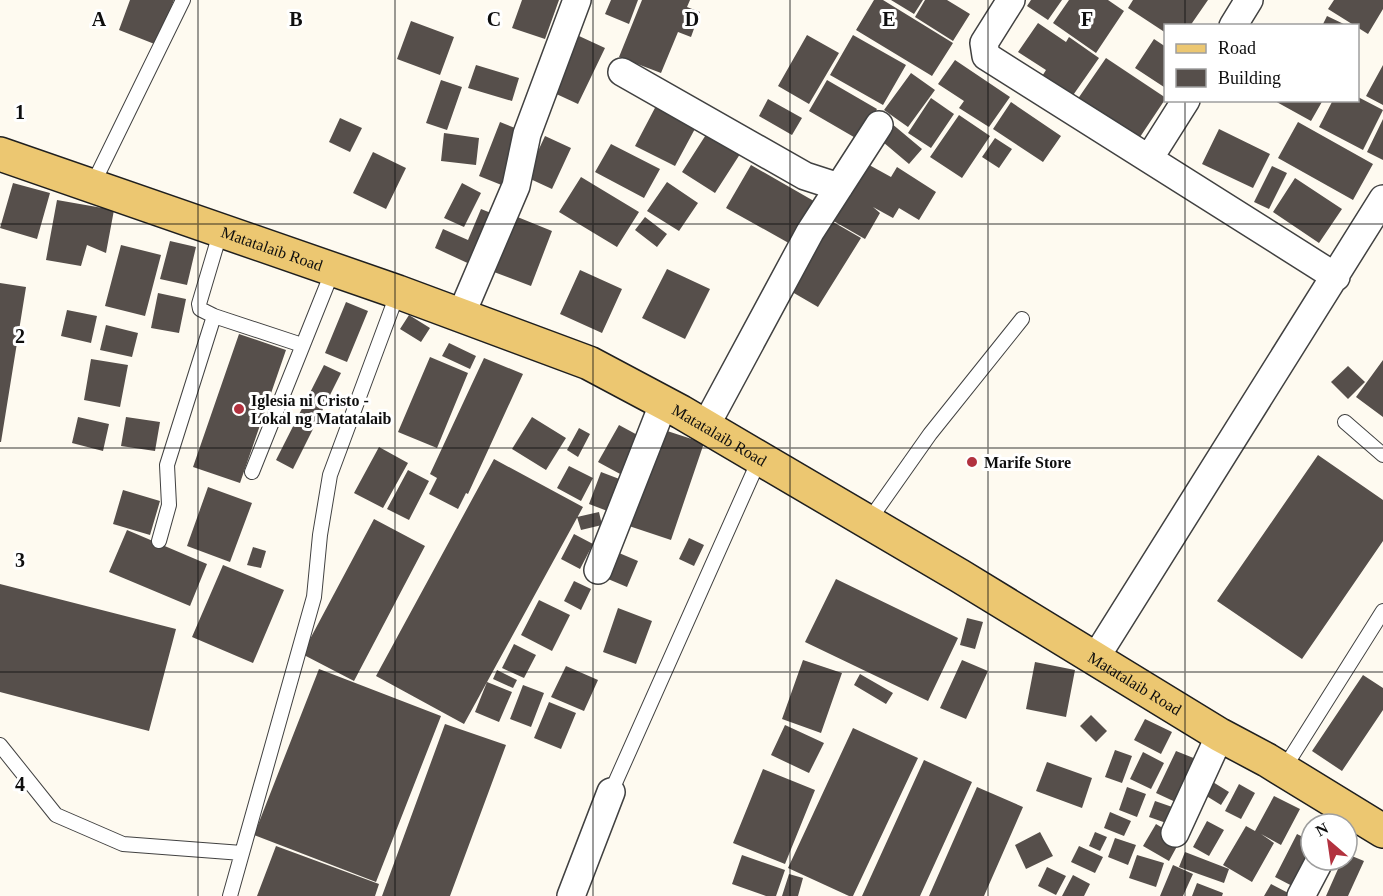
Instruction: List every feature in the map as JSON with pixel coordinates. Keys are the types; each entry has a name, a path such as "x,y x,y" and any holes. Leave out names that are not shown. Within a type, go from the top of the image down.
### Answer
{"main road":[{"name":"Matatalaib Road","path":"0,154 398,292 589,363 663,402 1096,657 1220,735 1282,770 1337,812"},
{"name":"Matatalaib Road","path":"1359,822 1383,831"}],"street":[{"path":"461,315 516,186 527,134 577,0"},
{"path":"1011,0 984,43 986,56 1150,157 1336,277"},
{"path":"1234,24 1249,0"},
{"path":"622,72 805,176 839,188"},
{"path":"1150,157 1185,102"},
{"path":"705,427 810,231 879,125"},
{"path":"1096,657 1383,199"},
{"path":"598,570 663,402"},
{"path":"1175,833 1220,735"},
{"path":"571,896 611,792"},
{"path":"1301,896 1314,872"}],"lane":[{"path":"92,186 183,0"},
{"path":"221,230 199,304 204,312 302,345"},
{"path":"252,472 333,270"},
{"path":"230,896 314,597 320,535 330,475 398,292"},
{"path":"159,540 169,505 167,465 214,316"},
{"path":"868,522 930,434 1022,319"},
{"path":"1345,422 1383,454"},
{"path":"611,792 759,460"},
{"path":"1282,770 1383,611"},
{"path":"0,745 56,815 123,844 242,853"}],"building":[{"path":"130,0 174,0 157,45 119,30"},
{"path":"522,0 559,0 545,39 512,28"},
{"path":"611,0 638,0 629,24 605,14"},
{"path":"642,0 690,0 687,7 700,12 691,37 678,32 661,73 619,57"},
{"path":"874,0 883,0 953,43 932,76 856,30"},
{"path":"891,0 923,0 914,14"},
{"path":"925,0 947,0 970,14 953,41 915,17"},
{"path":"1031,0 1062,0 1048,20 1027,6"},
{"path":"1069,0 1108,0 1124,11 1096,53 1053,23"},
{"path":"1133,0 1208,0 1191,24 1164,24 1164,32 1128,8"},
{"path":"1334,0 1383,0 1383,9 1368,34 1359,28 1359,24 1352,24 1328,9"},
{"path":"1327,16 1344,24 1323,24"},
{"path":"411,21 454,37 440,75 397,59"},
{"path":"1038,23 1066,42 1069,37 1099,58 1069,101 1039,81 1046,70 1018,52"},
{"path":"807,35 839,53 809,104 778,86"},
{"path":"853,35 906,65 883,105 830,75"},
{"path":"579,36 605,48 578,104 552,92"},
{"path":"1154,39 1164,46 1164,87 1135,68"},
{"path":"1106,58 1164,97 1164,101 1136,143 1075,103"},
{"path":"955,60 1010,97 989,127 959,108 964,101 938,84"},
{"path":"476,65 519,78 512,101 468,88"},
{"path":"1383,65 1383,105 1366,96"},
{"path":"911,73 935,90 908,127 884,110"},
{"path":"441,80 462,87 447,130 426,123"},
{"path":"827,80 877,109 859,140 809,111"},
{"path":"931,98 954,114 931,148 908,133"},
{"path":"1359,98 1383,110 1363,150 1319,127 1332,102 1359,102"},
{"path":"768,99 802,118 792,135 759,116"},
{"path":"1011,102 1061,136 1043,162 993,129"},
{"path":"1277,102 1322,102 1311,121"},
{"path":"657,104 697,125 675,166 635,146"},
{"path":"959,115 990,136 962,178 930,157"},
{"path":"340,118 362,128 350,152 329,142"},
{"path":"1383,119 1383,160 1367,152"},
{"path":"500,122 525,132 504,186 479,176"},
{"path":"1298,122 1373,164 1353,200 1278,158"},
{"path":"891,123 922,149 909,164 877,137"},
{"path":"1219,129 1270,154 1253,188 1202,164"},
{"path":"709,130 742,151 715,193 682,172"},
{"path":"444,133 479,138 476,165 441,161"},
{"path":"545,136 571,148 552,189 526,177"},
{"path":"995,138 1012,149 999,168 982,157"},
{"path":"611,144 660,169 644,198 595,172"},
{"path":"373,152 406,168 386,209 353,193"},
{"path":"862,161 891,177 897,167 936,192 919,220 899,208 893,218 873,207 880,213 865,239 830,219"},
{"path":"751,165 819,204 794,246 726,208"},
{"path":"1272,166 1287,173 1269,209 1254,202"},
{"path":"581,177 639,212 617,247 559,212"},
{"path":"1295,178 1342,209 1319,243 1273,212"},
{"path":"667,182 698,203 679,231 647,211"},
{"path":"13,183 50,193 37,239 0,228"},
{"path":"462,183 481,193 464,227 444,218"},
{"path":"57,200 114,210 106,253 87,245 81,266 46,260"},
{"path":"481,209 496,215 474,266 435,248 443,229 468,240"},
{"path":"515,216 552,231 531,286 494,272"},
{"path":"645,217 667,234 657,247 635,230"},
{"path":"828,219 861,238 818,307 787,289"},
{"path":"170,241 196,247 187,285 160,279"},
{"path":"121,245 161,255 145,316 105,306"},
{"path":"667,269 710,289 685,339 642,318"},
{"path":"580,270 622,289 602,333 560,314"},
{"path":"0,283 26,287 1,442 0,442"},
{"path":"158,293 186,299 179,333 151,328"},
{"path":"346,302 368,311 347,362 325,353"},
{"path":"67,310 97,316 91,343 61,336"},
{"path":"409,315 430,328 421,342 400,329"},
{"path":"106,325 138,333 132,357 100,350"},
{"name":"Iglesia ni Cristo - Lokal ng Matatalaib","path":"239,334 286,350 240,483 193,467"},
{"path":"449,343 476,356 470,369 442,356"},
{"path":"430,357 468,373 437,448 398,432"},
{"path":"484,358 523,374 468,494 466,493 458,509 429,494 437,478 430,474"},
{"path":"91,359 128,365 120,407 84,400"},
{"path":"1383,360 1383,417 1356,397"},
{"path":"324,365 341,373 293,469 276,460"},
{"path":"1348,366 1365,382 1348,399 1331,382"},
{"path":"78,417 109,424 103,451 72,443"},
{"path":"126,417 160,422 155,451 121,446"},
{"path":"532,417 566,438 546,470 512,449"},
{"path":"619,425 643,438 622,475 598,462"},
{"path":"579,428 590,434 578,457 567,450"},
{"path":"658,428 704,443 671,540 626,525"},
{"path":"379,447 408,463 383,508 354,493"},
{"path":"1318,455 1383,500 1383,541 1302,659 1217,601"},
{"path":"494,459 583,507 464,724 376,676"},
{"path":"569,466 593,478 581,501 557,488"},
{"path":"408,470 429,481 409,520 387,509"},
{"path":"601,472 622,480 610,512 589,504"},
{"path":"208,487 252,503 230,562 187,546"},
{"path":"123,490 160,501 150,535 113,524"},
{"path":"599,512 602,525 581,530 577,517"},
{"path":"374,519 425,546 354,681 302,654"},
{"path":"127,530 207,564 190,606 109,572"},
{"path":"574,534 593,544 580,569 561,559"},
{"path":"689,538 704,545 694,566 679,559"},
{"path":"253,547 266,551 261,568 247,565"},
{"path":"612,550 638,561 627,587 601,576"},
{"path":"223,565 284,590 253,663 192,637"},
{"path":"836,579 958,638 928,701 805,642"},
{"path":"574,581 591,589 581,610 564,601"},
{"path":"0,584 176,629 149,731 0,692"},
{"path":"539,600 570,615 552,651 521,635"},
{"path":"618,608 652,621 636,664 603,652"},
{"path":"967,618 983,622 975,649 960,645"},
{"path":"514,644 536,655 524,678 502,668"},
{"path":"803,660 842,673 821,733 782,719"},
{"path":"962,660 988,671 966,719 940,708"},
{"path":"1035,662 1075,670 1066,717 1026,709"},
{"path":"566,666 598,680 584,711 551,697"},
{"path":"319,669 441,716 376,882 254,835"},
{"path":"497,670 517,680 513,688 493,679"},
{"path":"860,674 893,693 886,704 854,685"},
{"path":"1363,675 1383,688 1383,710 1342,771 1312,751"},
{"path":"487,682 512,692 499,722 475,712"},
{"path":"523,685 544,693 531,727 510,719"},
{"path":"549,702 576,713 561,749 534,738"},
{"path":"1091,715 1107,731 1096,742 1080,726"},
{"path":"1145,719 1172,732 1161,754 1134,740"},
{"path":"445,724 506,745 450,896 382,896"},
{"path":"785,725 824,743 809,773 771,755"},
{"path":"853,728 918,758 853,896 849,896 788,868"},
{"path":"1115,750 1132,756 1122,783 1105,777"},
{"path":"1176,751 1201,761 1182,805 1156,793"},
{"path":"1143,752 1164,763 1151,789 1130,779"},
{"path":"924,760 972,782 920,896 862,896"},
{"path":"1047,762 1092,778 1082,808 1036,791"},
{"path":"763,769 815,790 785,864 733,843"},
{"path":"1208,779 1229,792 1221,805 1200,792"},
{"path":"1239,784 1255,793 1241,819 1225,811"},
{"path":"977,787 1023,807 984,896 929,896"},
{"path":"1127,787 1146,794 1137,817 1119,810"},
{"path":"1274,796 1300,809 1281,845 1261,834 1274,843 1252,882 1223,865 1246,826 1255,831"},
{"path":"1155,801 1178,809 1172,825 1149,817"},
{"path":"1110,812 1131,821 1124,836 1104,828"},
{"path":"1207,821 1224,830 1209,856 1193,847"},
{"path":"1156,824 1181,839 1169,861 1143,846"},
{"path":"1040,832 1053,856 1026,869 1015,845"},
{"path":"1095,832 1107,837 1100,851 1089,846"},
{"path":"1297,834 1299,835 1299,872 1306,872 1298,889 1275,877"},
{"path":"1115,838 1136,845 1128,865 1108,857"},
{"path":"276,846 379,884 375,896 257,896"},
{"path":"1079,846 1103,857 1095,873 1071,862"},
{"path":"1185,852 1229,869 1224,883 1179,867"},
{"path":"742,855 785,870 776,896 766,896 732,884"},
{"path":"1137,855 1164,863 1156,887 1129,878"},
{"path":"1359,859 1364,861 1359,872"},
{"path":"1173,865 1193,874 1183,896 1160,896"},
{"path":"1047,867 1066,876 1056,895 1038,886"},
{"path":"1337,872 1359,872 1348,896 1326,896"},
{"path":"789,874 803,878 798,896 782,896"},
{"path":"1073,875 1090,884 1084,896 1062,896"},
{"path":"1197,883 1223,893 1222,896 1192,896"},
{"path":"1271,884 1294,896 1264,896"}],"place":[{"name":"Iglesia ni Cristo - Lokal ng Matatalaib","path":"239,409"},
{"name":"Marife Store","path":"972,462"}]}
